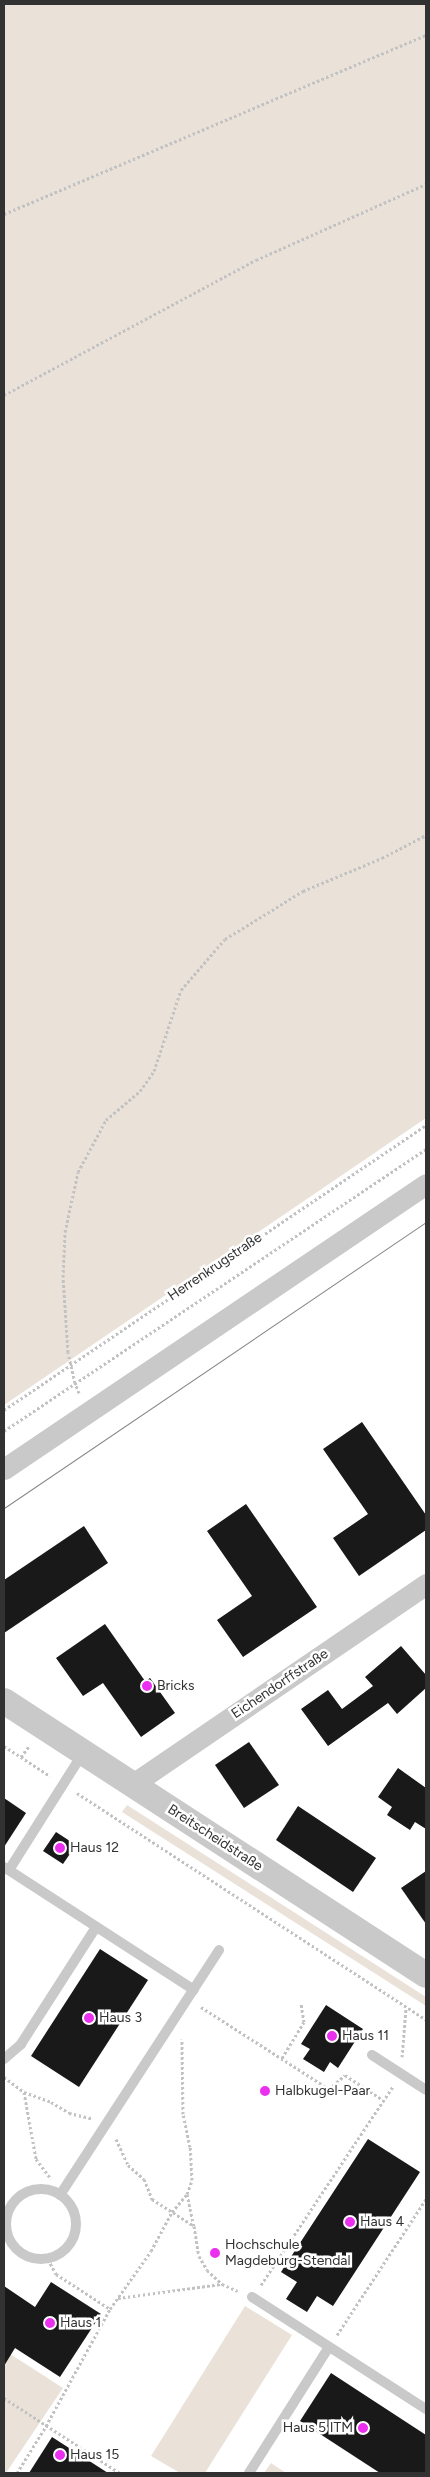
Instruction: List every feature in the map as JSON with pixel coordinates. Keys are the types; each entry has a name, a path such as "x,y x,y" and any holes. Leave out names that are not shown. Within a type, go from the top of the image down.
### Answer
{"street":[{"path":"4,1469 426,1184"},
{"name":"Eichendorffstraße","path":"133,1784 426,1584"},
{"name":"Breitscheidstraße","path":"4,1700 426,1975"}],"lane":[{"path":"83,1752 7,1868 96,1927 191,1994"},
{"path":"4,2059 21,2044 96,1927"},
{"path":"56,2192 108,2122 219,1950"},
{"path":"372,2055 426,2090"},
{"path":"34,2189 56,2192 73,2210 76,2217 76,2230 71,2244 62,2254 48,2259 34,2260 22,2254 11,2244 6,2232 5,2219 11,2205 19,2196 34,2189"},
{"path":"252,2297 426,2408"},
{"path":"249,2473 330,2347"}],"path":[{"path":"4,214 426,35"},
{"path":"4,395 256,260 426,184"},
{"path":"88,1412 75,1383 68,1352 64,1305 65,1232 78,1172 106,1120 140,1091 154,1071 181,990 225,938 302,891 382,858 426,835"},
{"name":"Herrenkrugstraße","path":"4,1410 426,1125"},
{"name":"Herrenkrugstraße","path":"4,1431 426,1149"},
{"path":"4,1746 48,1775"},
{"path":"78,1794 426,2020"},
{"path":"191,1994 329,2089 345,2075 383,2100"},
{"path":"282,2058 304,2022 301,2003"},
{"path":"17,2473 46,2426 110,2309 151,2251 172,2212 187,2194 192,2180 190,2147 183,2114 182,2008"},
{"path":"252,2297 401,2074 406,2008"},
{"path":"4,2077 24,2092 50,2102 69,2113 108,2122 128,2165 144,2179 152,2199 194,2226"},
{"path":"24,2092 36,2159 54,2183 56,2192"},
{"path":"118,2298 222,2284 206,2270 199,2256 187,2194"},
{"path":"330,2347 426,2199"},
{"path":"48,2259 56,2274 110,2309"},
{"path":"4,2398 120,2473"}],"shaded area":[{"path":"4,4 426,4 426,1118 4,1405"},
{"path":"127,1805 426,1997 426,2006 122,1812"},
{"path":"245,2306 292,2335 205,2473 180,2473 151,2456"},
{"path":"4,2350 63,2388 6,2473 4,2473"},
{"path":"271,2463 286,2473 264,2473"}],"building":[{"path":"362,1422 426,1515 426,1530 359,1576 333,1538 368,1514 323,1449"},
{"path":"246,1504 317,1607 243,1657 217,1620 252,1596 207,1531"},
{"path":"84,1526 108,1563 4,1633 4,1580"},
{"path":"105,1624 145,1681 150,1678 175,1713 141,1737 103,1683 83,1696 56,1658"},
{"path":"401,1646 426,1675 426,1688 397,1714 388,1703 328,1746 301,1709 328,1690 342,1709 373,1686 365,1677"},
{"path":"249,1742 279,1785 244,1808 215,1765"},
{"path":"398,1768 426,1788 426,1829 415,1822 410,1830 387,1815 392,1807 378,1797"},
{"path":"4,1798 26,1813 4,1847"},
{"path":"298,1806 376,1858 353,1892 276,1840"},
{"name":"Haus 12","path":"56,1832 76,1845 63,1864 43,1851"},
{"path":"426,1871 426,1924 401,1888"},
{"name":"Haus 3","path":"100,1949 148,1980 79,2087 31,2056"},
{"name":"Haus 11","path":"326,2005 363,2029 338,2068 330,2062 324,2072 303,2059 310,2049 301,2044"},
{"name":"Haus 4","path":"368,2139 420,2172 333,2306 317,2296 307,2312 286,2299 297,2282 281,2272"},
{"name":"Haus 1","path":"51,2282 101,2314 60,2377 15,2348 4,2366 4,2286 35,2307"},
{"name":"Haus 5 ITM","path":"331,2373 426,2435 426,2473 380,2473 300,2421"},
{"name":"Haus 15","path":"52,2437 108,2473 29,2473"}],"tram line":[{"path":"4,1508 426,1222"}],"place":[{"name":"Bricks","path":"147,1686"},
{"name":"Haus 12","path":"60,1848"},
{"name":"Haus 3","path":"89,2018"},
{"name":"Haus 11","path":"332,2036"},
{"name":"Halbkugel-Paar","path":"265,2091"},
{"name":"Haus 4","path":"350,2222"},
{"name":"Hochschule Magdeburg-Stendal","path":"215,2253"},
{"name":"Haus 1","path":"50,2323"},
{"name":"Haus 5 ITM","path":"363,2428"},
{"name":"Haus 15","path":"60,2455"}]}
